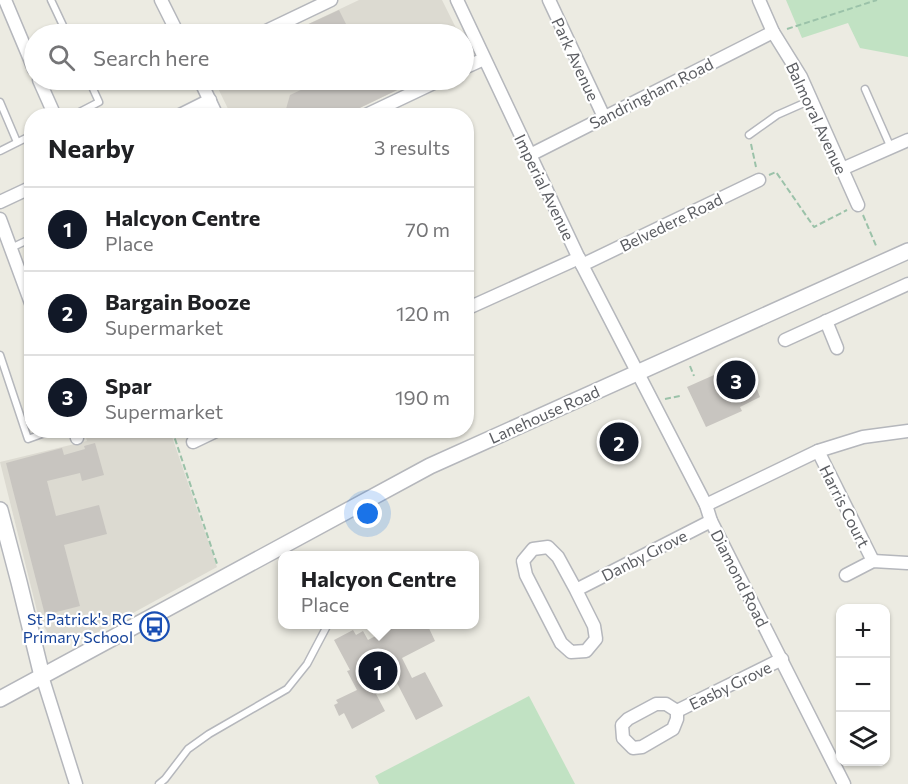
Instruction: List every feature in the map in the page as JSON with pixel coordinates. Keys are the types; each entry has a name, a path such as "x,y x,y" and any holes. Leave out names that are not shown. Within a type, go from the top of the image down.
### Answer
{"street":[{"path":"5,0 24,45"},
{"path":"161,0 173,24"},
{"path":"281,24 331,0"},
{"name":"Imperial Avenue","path":"457,0 468,24"},
{"name":"Park Avenue","path":"549,0 604,117"},
{"name":"Balmoral Avenue","path":"759,0 773,32 801,77 858,205"},
{"name":"Sandringham Road","path":"530,155 773,32"},
{"name":"Imperial Avenue","path":"474,37 581,262 637,372"},
{"path":"474,63 484,58"},
{"path":"43,90 51,108"},
{"path":"205,90 214,108"},
{"path":"381,108 419,90"},
{"path":"194,108 210,100"},
{"path":"842,170 908,140"},
{"name":"Belvedere Road","path":"474,306 581,262 759,180"},
{"path":"0,202 24,190"},
{"path":"0,219 24,276"},
{"name":"Lanehouse Road","path":"0,699 430,466 908,251"},
{"path":"785,340 908,285"},
{"path":"826,321 837,348"},
{"name":"Diamond Road","path":"637,372 706,505 711,521 844,784"},
{"path":"706,505 818,451 863,437 908,431"},
{"path":"193,442 201,438"},
{"name":"Harris Court","path":"818,451 873,561"},
{"path":"0,510 7,558 76,784"},
{"name":"Danby Grove","path":"576,590 711,521"},
{"path":"548,547 558,557 576,590 594,626 596,639 586,651 571,652 561,643 526,575 523,561 533,549 548,547"},
{"name":"Harris Court","path":"846,575 873,561 908,563"},
{"name":"Easby Grove","path":"678,711 782,659"},
{"name":"Easby Grove","path":"656,704 666,704 678,711 673,729 642,747 633,748 623,738 622,725 628,719 656,704"}],"lane":[{"path":"51,0 62,24"},
{"path":"865,89 891,148"},
{"path":"87,108 99,102 93,90"},
{"path":"749,135 777,115 811,100"},
{"path":"0,102 17,142"},
{"path":"0,151 24,139"},
{"path":"11,248 24,242"},
{"path":"0,355 24,428"},
{"path":"159,784 188,749 209,734 287,689 307,664 325,629"}],"path":[{"path":"773,32 877,0"},
{"path":"749,135 759,180 776,172 814,227 858,205 884,262"},
{"path":"175,438 222,578"}],"shaded area":[{"path":"359,0 442,0 454,24 308,24"},
{"path":"219,90 397,90 360,108 228,108"},
{"path":"86,438 172,438 217,567 91,636 62,641 48,633 39,619 0,462 87,441"}],"green space":[{"path":"786,0 908,0 908,57 860,48 848,23 802,38"},
{"path":"529,696 575,784 379,784 375,776"}],"building":[{"path":"339,10 346,24 309,24"},
{"path":"301,90 397,90 360,108 286,108 290,95"},
{"path":"741,363 751,389 756,387 760,397 740,407 742,411 706,427 687,387"},
{"path":"95,443 104,475 82,481 80,473 47,481 56,516 99,505 107,534 64,545 80,606 45,615 6,463 62,448 64,455 85,449 84,446"},
{"path":"389,629 429,629 435,641 402,658 412,678 425,672 443,706 416,720 397,683 376,694 385,711 352,729 344,713 339,716 334,705 338,703 336,700 357,690 347,671 350,670 334,640 353,630 356,635 363,631 368,640"}],"place":[{"name":"Spar","path":"736,380"},
{"name":"Bargain Booze","path":"619,442"},
{"name":"St Patrick's RC Primary School","path":"154,627"},
{"name":"Halcyon Centre","path":"378,671"}]}
